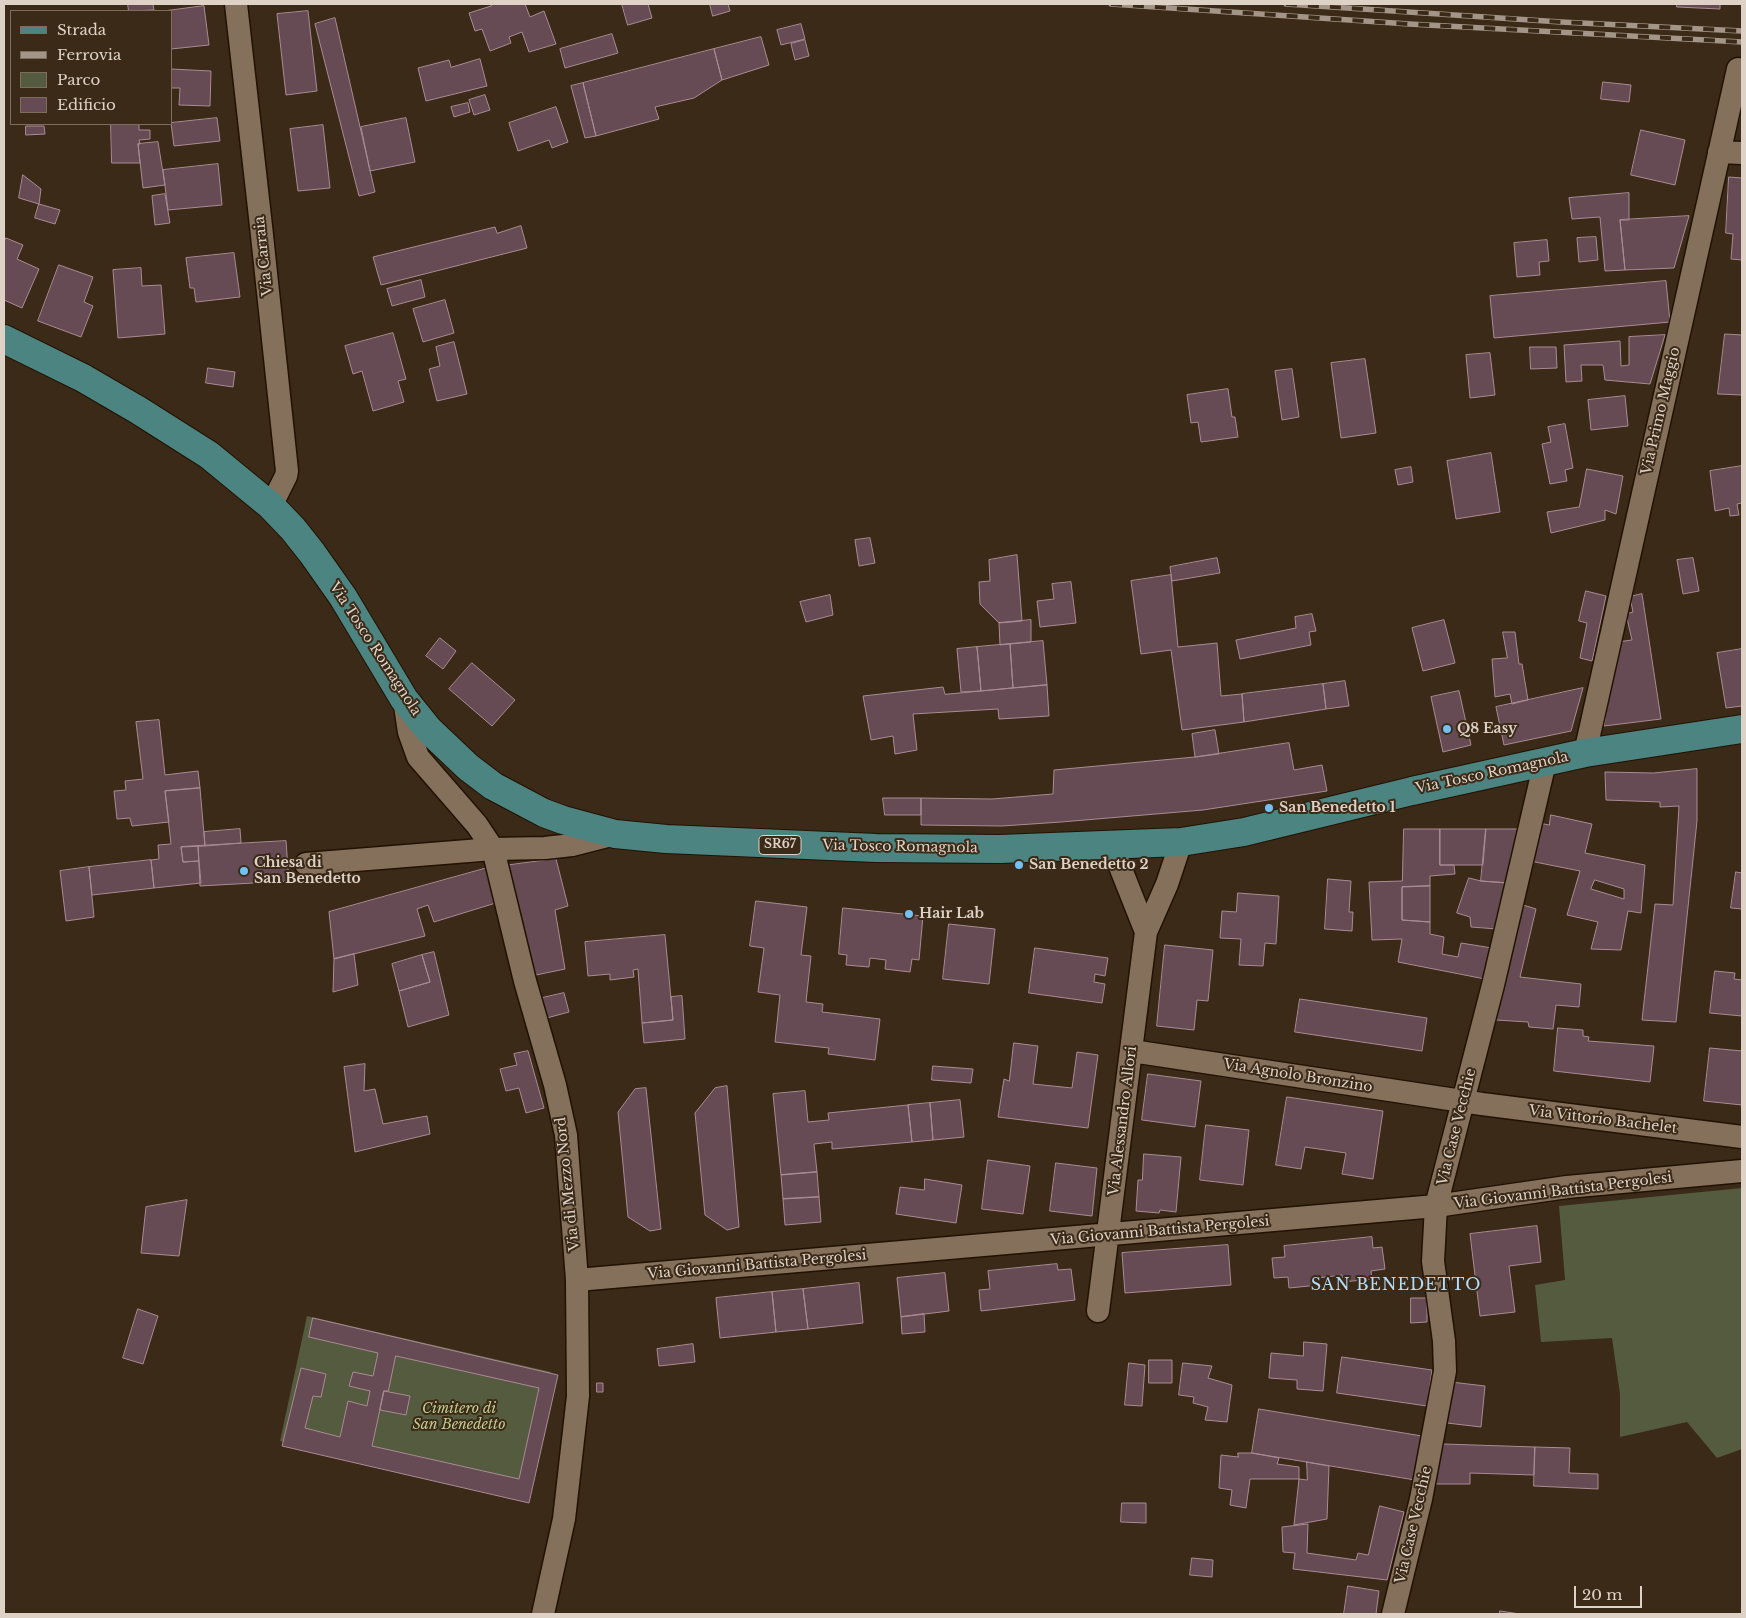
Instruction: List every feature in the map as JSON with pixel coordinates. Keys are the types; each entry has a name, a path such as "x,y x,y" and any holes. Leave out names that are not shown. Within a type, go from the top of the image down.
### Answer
{"main road":[{"name":"Via Tosco Romagnola","path":"4,338 84,378 138,410 208,456 271,506 318,560 343,597 404,698 429,730 468,767 493,786 544,813 615,834 676,840 876,848 1000,849 1181,842 1263,828 1412,790 1585,753 1742,729"}],"street":[{"name":"Via Carraia","path":"236,4 286,471 286,476 271,506"},
{"name":"Via Primo Maggio","path":"1585,753 1738,69"},
{"path":"1719,152 1742,153"},
{"name":"Via di Mezzo Nord","path":"404,698 409,732 418,757 477,825 493,849 525,981 555,1084 566,1135 577,1280 578,1396 564,1519 544,1614"},
{"name":"Via Case Vecchie","path":"1393,1614 1421,1499 1445,1371 1444,1341 1433,1261 1436,1206 1464,1101 1545,762"},
{"path":"306,864 493,849 572,846 615,834"},
{"name":"Via Alessandro Allori","path":"1098,1311 1146,932 1167,884 1181,842"},
{"name":"Via Alessandro Allori","path":"1111,844 1146,932"},
{"name":"Via Agnolo Bronzino","path":"1132,1051 1464,1101"},
{"name":"Via Vittorio Bachelet","path":"1464,1101 1742,1137"},
{"name":"Via Giovanni Battista Pergolesi","path":"577,1280 1436,1206 1566,1187 1742,1171"}],"green space":[{"path":"1742,1188 1742,1449 1717,1458 1687,1422 1620,1437 1620,1394 1612,1338 1541,1342 1535,1285 1565,1280 1559,1206"},
{"name":"Cimitero di San Benedetto","path":"307,1316 551,1372 524,1499 280,1441"}],"building":[{"path":"128,4 153,4 154,10 129,10"},
{"path":"491,4 525,4 530,17 544,11 556,44 529,52 522,32 509,37 511,43 490,51 482,29 475,31 469,13 491,6"},
{"path":"622,4 648,4 652,18 628,25"},
{"path":"710,4 728,4 730,11 713,16"},
{"path":"1677,4 1720,4 1720,9 1677,7"},
{"path":"204,6 209,45 172,49 172,10"},
{"path":"308,11 317,91 286,95 277,14"},
{"path":"335,18 375,192 359,196 315,24"},
{"path":"801,24 805,39 781,45 777,30"},
{"path":"612,34 618,53 565,68 560,49"},
{"path":"761,37 769,65 722,80 714,49"},
{"path":"805,40 809,56 795,60 791,44"},
{"path":"714,49 722,80 694,98 655,107 659,119 596,136 583,83"},
{"path":"480,59 487,86 426,101 418,68 449,60 451,67"},
{"path":"172,69 211,71 210,106 179,105 180,88 172,88"},
{"path":"1603,82 1631,85 1629,102 1601,99"},
{"path":"583,83 596,136 585,138 571,86"},
{"path":"485,95 490,110 474,115 469,100"},
{"path":"468,103 470,112 454,117 451,107"},
{"path":"556,107 568,142 552,148 549,140 518,151 509,123"},
{"path":"217,118 220,141 174,146 172,123"},
{"path":"406,118 415,162 370,171 361,127"},
{"path":"111,125 139,125 139,130 150,130 150,139 139,140 140,163 112,163"},
{"path":"323,125 330,188 298,191 290,129"},
{"path":"26,126 44,126 45,134 26,135"},
{"path":"1641,130 1685,140 1675,185 1631,175"},
{"path":"158,142 165,185 143,188 138,144"},
{"path":"218,164 222,205 168,210 163,170"},
{"path":"23,175 41,189 39,204 19,198"},
{"path":"1729,177 1742,178 1742,260 1731,259 1733,234 1726,233"},
{"path":"1629,193 1629,220 1620,220 1625,270 1605,271 1600,217 1572,219 1569,198"},
{"path":"165,194 170,223 155,225 152,196"},
{"path":"39,204 60,210 55,224 35,218"},
{"path":"1689,216 1674,268 1625,270 1620,220"},
{"path":"521,226 527,248 381,285 373,257 495,227 497,233"},
{"path":"1596,237 1598,260 1579,262 1577,238"},
{"path":"6,238 23,245 17,259 39,269 22,308 4,300 4,243"},
{"path":"1547,240 1549,261 1539,262 1540,275 1517,277 1514,243"},
{"path":"234,253 240,297 196,302 194,288 190,288 186,258"},
{"path":"59,265 93,277 84,302 93,306 81,337 38,321"},
{"path":"141,268 142,286 161,285 165,334 118,338 113,270"},
{"path":"421,280 425,297 392,306 387,289"},
{"path":"1666,281 1670,322 1494,338 1490,296"},
{"path":"445,300 454,333 423,342 413,309"},
{"path":"393,333 406,379 398,381 404,402 373,411 362,371 353,374 345,346"},
{"path":"1725,334 1742,335 1742,395 1718,394"},
{"path":"1665,335 1650,384 1605,380 1603,365 1581,365 1582,381 1566,382 1564,345 1620,341 1621,366 1629,365 1629,337"},
{"path":"454,342 467,394 437,401 429,369 440,366 436,347"},
{"path":"1530,347 1556,347 1557,368 1531,369"},
{"path":"1490,353 1495,395 1470,398 1466,355"},
{"path":"1365,359 1376,433 1341,438 1331,363"},
{"path":"208,368 235,372 233,387 206,383"},
{"path":"1292,369 1299,417 1282,420 1275,371"},
{"path":"1228,389 1232,417 1235,417 1238,437 1201,442 1198,422 1191,423 1187,395"},
{"path":"1625,396 1628,426 1591,430 1588,400"},
{"path":"1565,424 1573,468 1565,470 1567,481 1550,484 1542,444 1551,442 1548,427"},
{"path":"1491,453 1500,512 1456,519 1447,461"},
{"path":"1742,466 1742,503 1737,504 1739,515 1730,516 1729,508 1715,511 1710,471"},
{"path":"1411,467 1413,482 1398,485 1395,470"},
{"path":"1587,469 1623,476 1616,514 1605,510 1605,520 1551,533 1547,512 1579,507"},
{"path":"870,538 875,563 859,566 855,540"},
{"path":"1017,555 1022,621 999,623 980,604 979,582 990,581 989,560"},
{"path":"1217,558 1220,573 1172,581 1170,567"},
{"path":"1693,558 1699,591 1683,594 1677,560"},
{"path":"1171,575 1178,647 1217,643 1221,696 1242,694 1244,722 1182,730 1171,650 1141,654 1131,581"},
{"path":"1071,582 1076,623 1040,627 1037,601 1054,599 1052,584"},
{"path":"1586,591 1606,596 1592,661 1580,658 1587,623 1579,621"},
{"path":"1642,594 1661,719 1604,726 1617,642 1632,640 1626,614 1633,612 1630,597"},
{"path":"830,595 833,615 806,622 800,602"},
{"path":"1312,614 1316,631 1309,632 1311,645 1240,659 1236,640 1296,628 1295,617"},
{"path":"1031,620 1031,642 1000,645 999,623"},
{"path":"1444,620 1455,663 1423,671 1412,628"},
{"path":"1503,632 1515,632 1519,664 1522,664 1528,700 1512,704 1510,694 1495,697 1492,659 1507,658"},
{"path":"440,638 456,651 443,669 426,656"},
{"path":"1043,641 1047,685 1013,688 1010,644"},
{"path":"1010,644 1013,688 981,691 977,647"},
{"path":"977,647 981,691 961,692 957,649"},
{"path":"1742,649 1742,706 1726,708 1717,653"},
{"path":"472,663 515,700 492,726 449,689"},
{"path":"1345,681 1349,706 1326,709 1323,684"},
{"path":"1323,684 1326,709 1244,722 1242,694"},
{"path":"1047,685 1049,716 999,719 998,709 913,714 917,750 895,754 893,736 871,740 863,696 943,687 945,694"},
{"path":"1583,688 1571,731 1504,745 1496,707"},
{"path":"1459,691 1471,745 1443,752 1431,697"},
{"path":"159,720 165,775 198,771 200,788 165,791 169,822 132,826 130,818 117,819 114,791 126,790 125,781 143,779 136,722"},
{"path":"1215,730 1219,754 1195,757 1192,734"},
{"path":"1289,743 1294,770 1322,765 1327,791 1203,810 1061,822 1002,826 921,825 921,798 992,799 1053,794 1054,770 1195,757"},
{"path":"1697,769 1697,821 1676,1022 1642,1020 1655,904 1673,905 1679,806 1660,807 1660,802 1606,800 1605,772 1653,773"},
{"path":"200,788 205,846 181,847 183,862 199,861 201,883 154,888 151,860 159,859 158,845 171,844 165,791"},
{"path":"883,798 921,798 921,815 885,815"},
{"path":"1551,815 1592,824 1585,853 1645,865 1641,913 1628,911 1621,950 1591,949 1598,922 1567,915 1580,871 1530,861 1539,823 1549,825","holes":["1595,880 1624,889 1624,899 1591,889"]},
{"path":"240,829 241,843 205,846 204,832"},
{"path":"1404,829 1440,829 1440,865 1454,865 1455,874 1430,876 1430,886 1402,887 1402,920 1430,922 1430,934 1444,937 1442,954 1458,957 1461,943 1492,948 1485,979 1398,962 1402,939 1372,940 1369,882 1402,881"},
{"path":"1440,829 1486,829 1483,865 1440,865"},
{"path":"1486,829 1520,829 1508,883 1481,881"},
{"name":"Chiesa di San Benedetto","path":"286,841 289,881 200,886 198,846"},
{"path":"198,846 199,861 183,862 181,847"},
{"path":"556,859 568,906 555,910 565,969 531,976 503,866"},
{"path":"151,860 154,888 92,895 89,867"},
{"path":"89,867 94,917 66,921 60,871"},
{"path":"491,867 499,902 434,922 428,905 417,909 425,936 334,959 329,912"},
{"path":"1736,872 1742,873 1742,909 1731,908"},
{"path":"1469,878 1508,883 1497,929 1471,927 1470,917 1457,913"},
{"path":"1328,879 1351,881 1349,912 1353,912 1352,931 1325,929"},
{"path":"1430,886 1430,922 1402,920 1402,887"},
{"path":"1238,893 1279,896 1276,944 1265,943 1263,966 1239,965 1241,939 1220,938 1222,911 1236,912"},
{"path":"756,901 807,907 801,955 811,956 806,1002 823,1004 822,1012 880,1019 875,1060 828,1054 829,1048 775,1042 780,995 758,992 764,948 750,946"},
{"path":"1520,904 1536,909 1520,977 1581,984 1579,1007 1556,1005 1553,1029 1529,1027 1528,1022 1496,1020"},
{"path":"843,908 923,916 919,960 912,959 910,972 885,969 886,960 870,958 869,967 846,965 847,955 839,954"},
{"path":"949,924 995,929 989,984 943,979"},
{"path":"665,935 673,1020 642,1023 638,969 633,970 634,977 610,980 610,974 588,976 585,942"},
{"path":"1165,945 1213,950 1208,1001 1197,1000 1194,1030 1157,1026"},
{"path":"1035,948 1108,958 1105,976 1095,974 1094,982 1105,984 1102,1003 1029,993"},
{"path":"434,952 449,1015 408,1027 399,991 430,982 422,955"},
{"path":"354,954 358,985 333,992 334,959"},
{"path":"422,955 430,982 399,991 392,964"},
{"path":"1715,971 1735,973 1734,979 1742,980 1742,1016 1710,1013"},
{"path":"564,993 569,1012 543,1019 538,999"},
{"path":"682,996 685,1039 644,1043 642,1023 673,1020 671,997"},
{"path":"1300,999 1427,1018 1422,1051 1295,1032"},
{"path":"1558,1028 1583,1030 1583,1036 1589,1037 1588,1041 1654,1046 1650,1082 1554,1071"},
{"path":"1014,1043 1038,1046 1033,1084 1072,1088 1077,1052 1098,1055 1088,1128 998,1117 1004,1079 1009,1081"},
{"path":"1710,1048 1742,1051 1742,1105 1704,1101"},
{"path":"528,1051 544,1108 526,1113 519,1088 506,1091 500,1069 517,1065 514,1054"},
{"path":"365,1064 364,1091 375,1089 383,1124 427,1116 430,1134 355,1152 344,1067"},
{"path":"933,1066 973,1069 971,1083 932,1080"},
{"path":"1148,1074 1201,1081 1195,1127 1142,1120"},
{"path":"727,1086 739,1227 727,1230 705,1215 695,1113 715,1088"},
{"path":"646,1088 661,1229 650,1231 628,1217 618,1112 635,1089"},
{"path":"805,1091 808,1122 829,1120 828,1113 908,1105 912,1142 832,1149 832,1142 814,1144 817,1172 781,1175 773,1094"},
{"path":"1287,1097 1383,1111 1373,1179 1342,1174 1346,1153 1305,1147 1301,1169 1276,1165"},
{"path":"960,1100 964,1137 933,1140 930,1103"},
{"path":"930,1103 933,1140 912,1142 908,1105"},
{"path":"1206,1125 1249,1130 1243,1185 1200,1180"},
{"path":"1144,1154 1181,1157 1176,1212 1160,1210 1159,1213 1136,1211 1138,1180 1142,1180"},
{"path":"988,1160 1030,1166 1023,1214 982,1209"},
{"path":"1056,1163 1097,1168 1092,1216 1050,1211"},
{"path":"817,1172 819,1197 783,1199 781,1175"},
{"path":"925,1179 962,1185 956,1223 896,1214 900,1187 924,1190"},
{"path":"819,1197 821,1222 785,1225 783,1199"},
{"path":"187,1200 179,1256 141,1253 146,1207"},
{"path":"1537,1226 1541,1262 1509,1266 1515,1312 1480,1316 1470,1234"},
{"path":"1372,1237 1373,1248 1382,1247 1385,1269 1371,1271 1372,1279 1343,1282 1342,1275 1318,1278 1319,1285 1289,1288 1288,1277 1274,1278 1272,1258 1285,1257 1284,1246"},
{"path":"1228,1245 1231,1285 1125,1293 1122,1253"},
{"path":"1057,1264 1058,1270 1071,1269 1075,1300 981,1311 979,1290 990,1289 988,1271"},
{"path":"945,1273 949,1311 901,1317 897,1278"},
{"path":"859,1283 863,1323 808,1329 803,1289"},
{"path":"803,1289 808,1329 776,1332 772,1292"},
{"path":"772,1292 776,1332 720,1338 716,1298"},
{"path":"1411,1298 1427,1298 1427,1322 1411,1323"},
{"path":"138,1309 158,1316 143,1364 123,1358"},
{"path":"924,1314 925,1332 902,1334 901,1317"},
{"path":"313,1318 558,1375 529,1503 282,1446 301,1368 326,1374 321,1397 313,1396 305,1428 340,1437 348,1401 367,1406 370,1391 349,1386 353,1372 373,1376 378,1353 309,1337","holes":["396,1356 539,1388 519,1479 372,1446 384,1391 388,1391"]},
{"path":"1304,1342 1327,1344 1323,1391 1297,1389 1297,1380 1269,1378 1271,1353 1303,1356"},
{"path":"693,1344 695,1362 659,1366 657,1349"},
{"path":"1342,1357 1432,1370 1427,1406 1337,1393"},
{"path":"1149,1360 1172,1360 1172,1383 1149,1383"},
{"path":"1129,1363 1145,1365 1142,1406 1125,1405"},
{"path":"1183,1363 1212,1366 1208,1378 1232,1385 1227,1422 1205,1420 1208,1407 1193,1403 1194,1397 1179,1395"},
{"path":"1451,1382 1485,1386 1481,1427 1447,1423"},
{"path":"597,1383 603,1383 603,1392 597,1392"},
{"path":"384,1391 410,1396 406,1415 380,1410"},
{"path":"1259,1409 1422,1436 1415,1480 1252,1453"},
{"path":"1443,1444 1535,1447 1534,1475 1470,1473 1470,1484 1433,1484"},
{"path":"1535,1447 1570,1448 1569,1473 1598,1474 1598,1489 1534,1486"},
{"path":"1238,1453 1252,1453 1279,1458 1277,1464 1299,1467 1299,1479 1250,1479 1246,1508 1230,1505 1232,1490 1219,1488 1221,1455 1238,1457"},
{"path":"1307,1462 1329,1466 1327,1519 1294,1525 1299,1479 1307,1480"},
{"path":"1122,1503 1146,1503 1146,1523 1121,1522"},
{"path":"1380,1506 1404,1512 1387,1580 1293,1569 1295,1553 1283,1552 1282,1527 1308,1524 1307,1553 1356,1560 1358,1553 1368,1555"},
{"path":"1192,1558 1213,1560 1212,1577 1190,1575"},
{"path":"1348,1586 1379,1591 1376,1614 1344,1614"},
{"path":"1500,1611 1520,1614 1500,1614"}],"railway":[{"path":"1111,4 1409,24 1742,42"},
{"path":"1286,4 1561,22 1742,31"}],"place":[{"name":"Q8 Easy","path":"1447,729"},
{"name":"San Benedetto 1","path":"1269,808"},
{"name":"San Benedetto 2","path":"1019,865"},
{"name":"Chiesa di San Benedetto","path":"244,871"},
{"name":"Hair Lab","path":"909,914"}],"district":[{"name":"SAN BENEDETTO","path":"1396,1285"}]}
